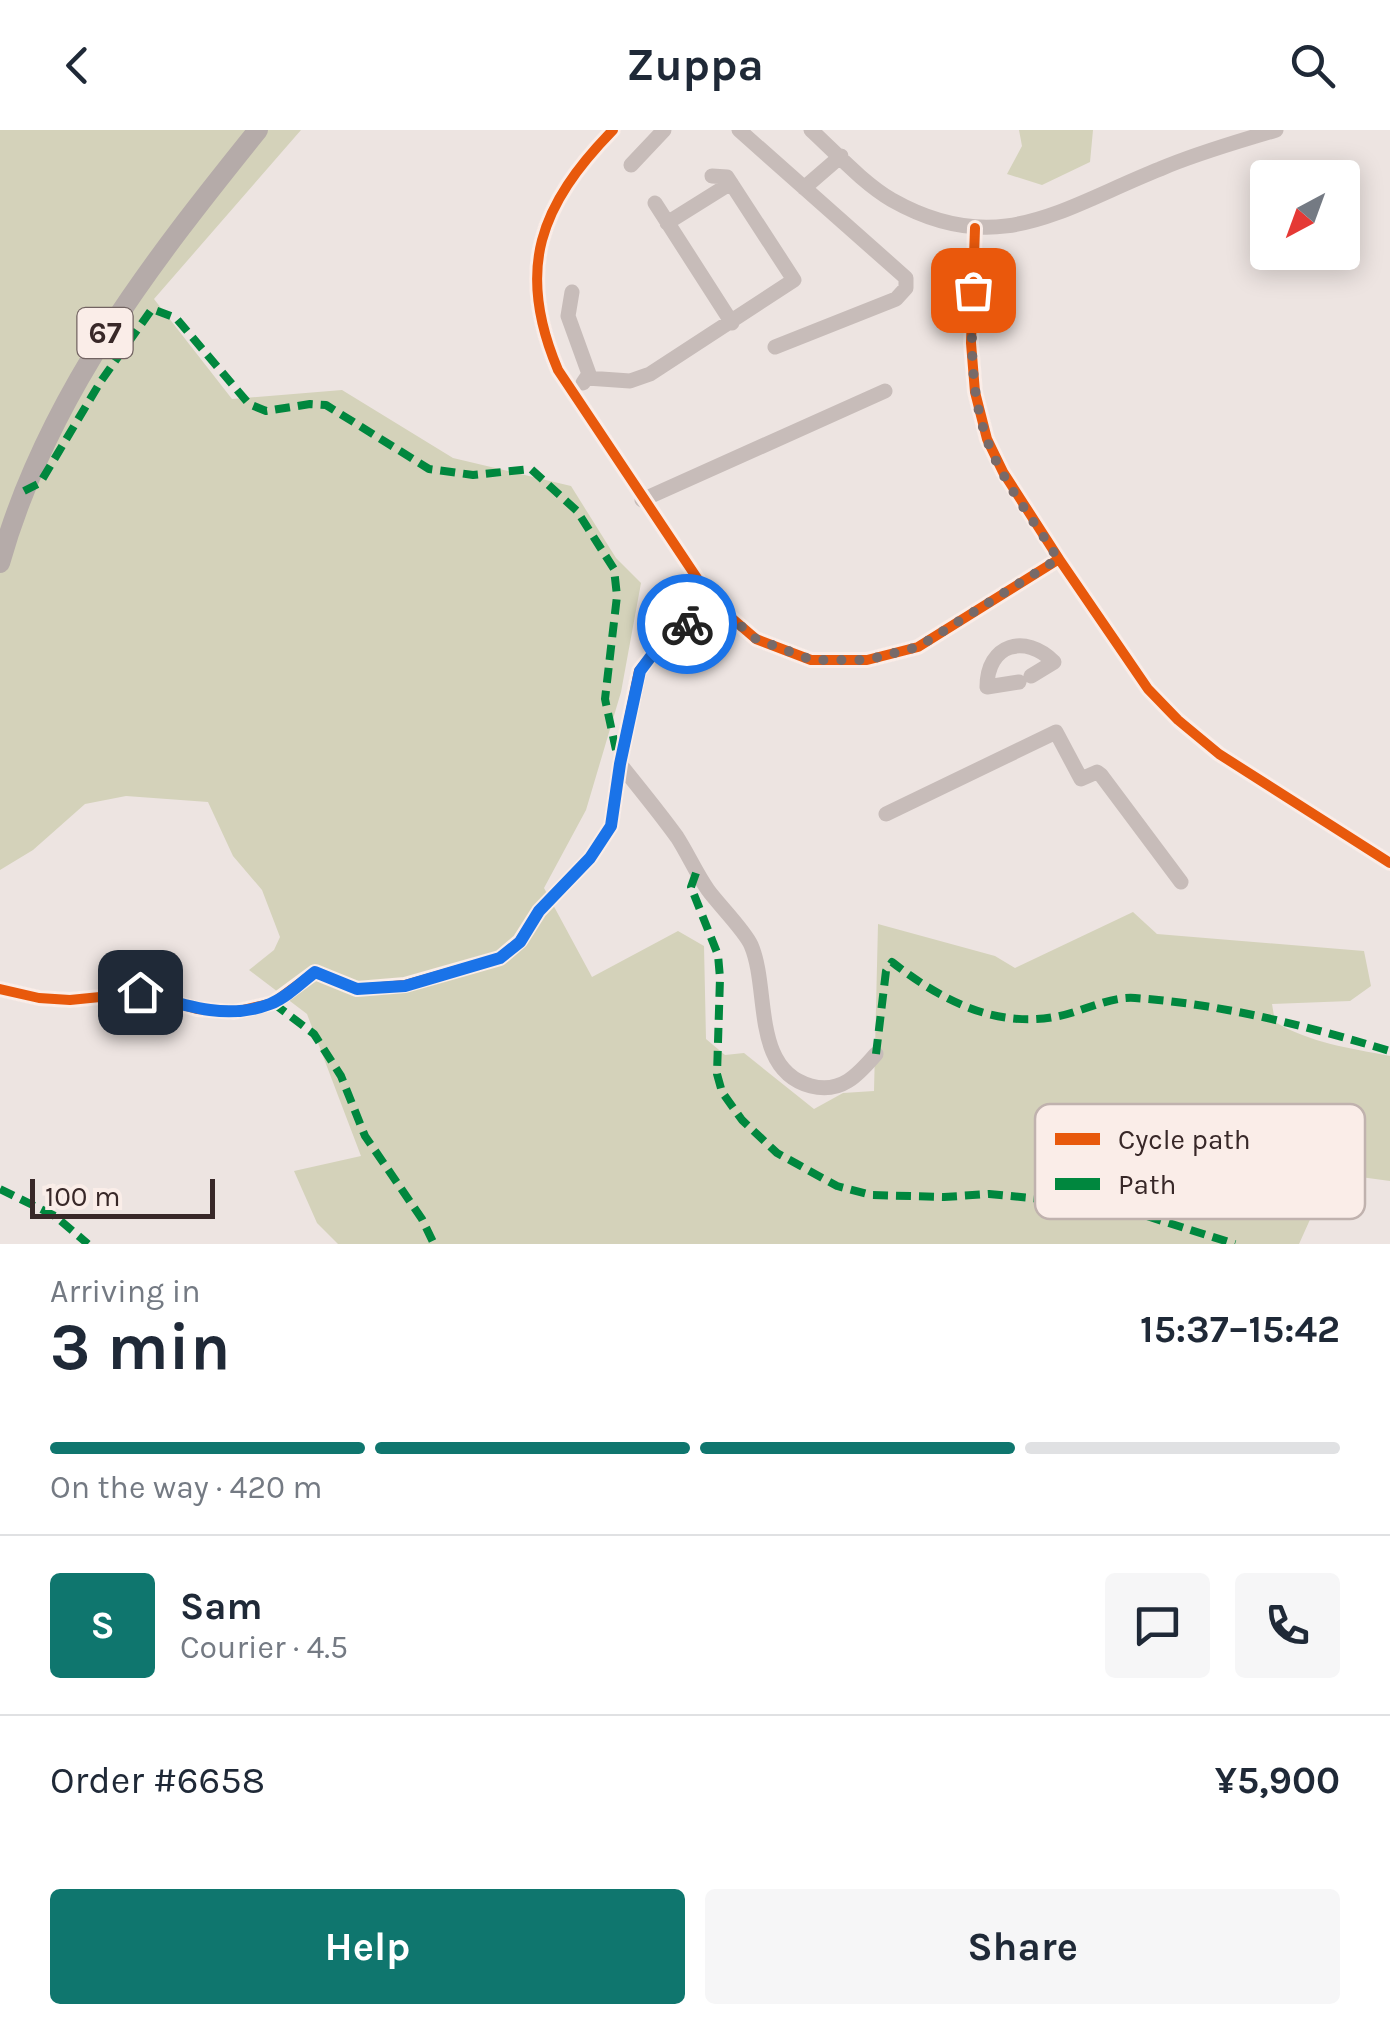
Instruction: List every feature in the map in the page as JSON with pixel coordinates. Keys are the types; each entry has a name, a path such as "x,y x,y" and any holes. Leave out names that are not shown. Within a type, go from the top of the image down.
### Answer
{"main road":[{"name":"67","path":"0,564 31,474 64,401 96,346 174,235 258,130"}],"street":[{"path":"614,130 584,160 550,213 540,243 537,274 543,334 558,370 713,602 756,639 812,660 867,660 918,647 1058,559"},
{"path":"631,166 664,130"},
{"path":"739,130 906,278 907,283 896,299 774,346"},
{"path":"811,130 868,182 898,203 974,228 1015,226 1046,219 1158,169 1276,130"},
{"path":"804,188 841,156"},
{"path":"587,378 630,381 650,374 794,280 731,183 720,174 712,176"},
{"path":"667,222 731,183"},
{"path":"654,203 732,323"},
{"path":"974,228 971,343 975,392 987,439 1002,472 1058,559 1148,689 1178,720 1219,754 1390,863"},
{"path":"572,292 568,316 589,374 572,391"},
{"path":"642,500 885,391"},
{"path":"0,989 70,1000 140,992 197,1009 234,1012 273,1003 315,972 357,989 383,988 405,986 500,958 520,942 539,911 590,858 611,826 640,671 655,651 713,602"},
{"path":"886,814 1056,732 1081,779 1101,774 1181,882"},
{"path":"620,764 750,942 768,1038 778,1063 799,1081 833,1088 854,1079 876,1054"}],"shaded area":[{"path":"0,130 301,130 154,299 232,399 342,390 453,458 571,486 616,558 641,583 621,692 586,810 544,888 592,977 678,931 704,946 706,1039 725,1055 744,1053 814,1109 843,1093 874,1091 878,924 995,956 1015,968 1133,912 1157,934 1364,951 1371,986 1350,1001 1272,1004 1275,1022 1302,1035 1390,1056 1390,1181 1365,1178 1365,1104 1035,1104 1035,1219 1310,1219 1299,1244 338,1244 317,1223 294,1171 361,1156 307,1014 249,970 274,950 280,937 262,890 233,856 208,802 126,796 85,804 33,850 0,870"},
{"path":"1019,130 1093,130 1090,162 1042,185 1007,174 1022,146"}],"marked path":[{"path":"24,491 40,483 101,381 152,309 176,318 249,404 266,411 326,405 429,469 473,475 531,469 577,511 614,569 617,596 605,699 616,750"},
{"path":"696,873 691,887 718,955 717,1074 722,1092 742,1120 777,1153 837,1186 871,1195 989,1194 1035,1198"},
{"path":"876,1054 886,971 892,962 947,998 1009,1018 1054,1017 1135,998 1264,1017 1390,1051"},
{"path":"273,1003 314,1034 341,1076 365,1136 422,1219 434,1244"},
{"path":"0,1189 55,1216 88,1244"},
{"path":"1156,1219 1235,1244"}],"cycle path":[{"path":"613,130 568,185 542,240 537,269 545,334 558,370 713,602 756,639 811,660 867,660 918,647 1059,559"},
{"path":"975,228 971,343 975,392 987,439 1003,472 1059,559 1148,689 1178,720 1219,754 1390,863"},
{"path":"0,989 70,1000 140,993 197,1009 234,1012 273,1003 315,972 357,989 405,985 500,958 520,941 539,911 590,858 611,826 639,671 655,651 713,602"}],"way so far":[{"path":"687,624 713,602 756,639 812,660 867,660 918,647 1058,559 1002,472 987,439 975,392 971,343 973,290"}],"route":[{"path":"140,992 197,1009 234,1012 273,1003 315,972 357,989 383,988 405,986 500,958 520,942 539,911 590,858 611,826 640,671 655,651 687,624"}]}
